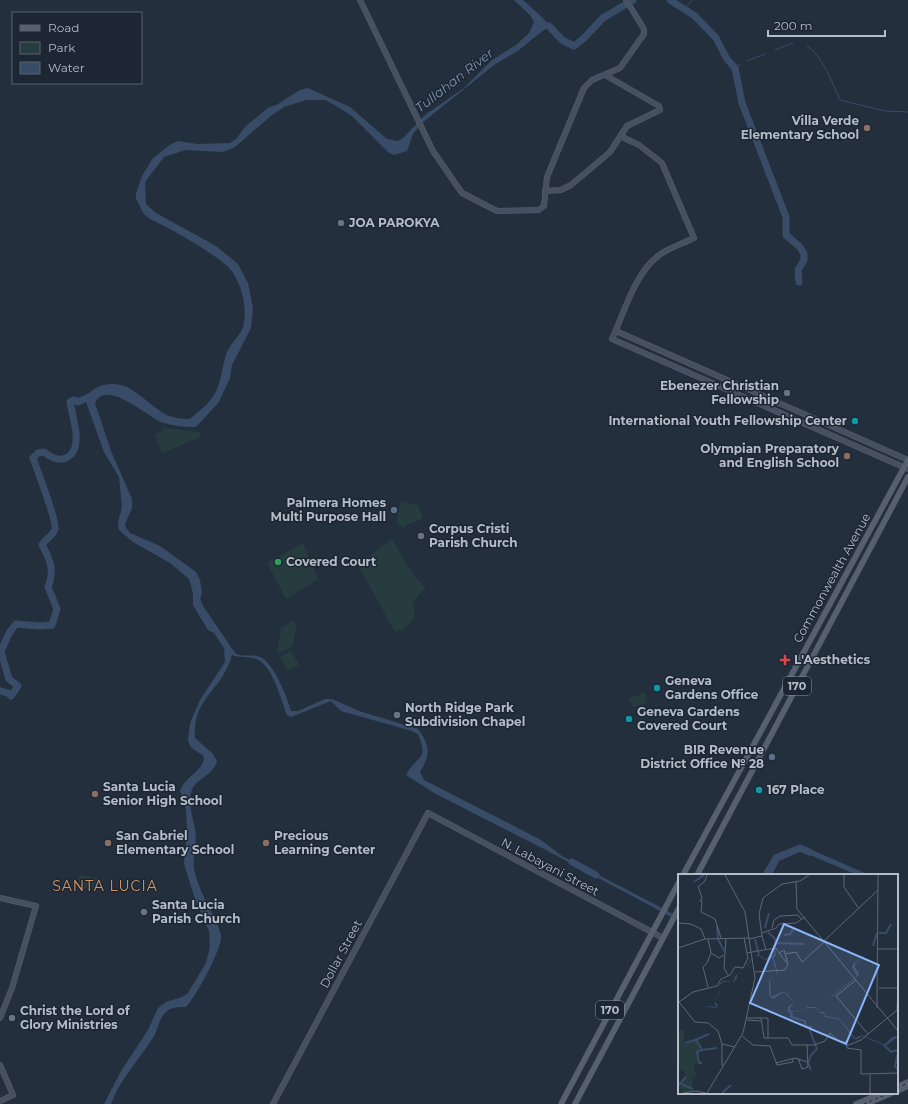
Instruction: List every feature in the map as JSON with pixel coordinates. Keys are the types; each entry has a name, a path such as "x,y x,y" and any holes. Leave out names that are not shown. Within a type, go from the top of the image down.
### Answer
{"main road":[{"name":"Commonwealth Avenue","path":"684,874 906,468 908,460"},
{"name":"Commonwealth Avenue","path":"698,874 908,477"},
{"name":"170","path":"561,1104 678,884"},
{"name":"170","path":"575,1104 678,910"},
{"path":"898,1087 908,1082"},
{"path":"898,1091 908,1086"},
{"path":"856,1104 880,1094"},
{"path":"866,1104 890,1094"}],"street":[{"path":"360,0 436,157 459,189 468,198 497,211 539,210 544,206 547,176 582,92 589,82 620,68 645,32 626,1"},
{"path":"546,191 557,191 570,185 610,152 627,126 660,109 659,106 605,75"},
{"path":"620,136 649,152 662,163 694,238 665,251 647,266 612,339 906,468"},
{"path":"616,331 908,460"},
{"path":"628,345 631,338"},
{"path":"638,350 641,342"},
{"name":"N. Labayani Street","path":"428,813 663,938"},
{"name":"Dollar Street","path":"273,1104 428,813"},
{"path":"0,898 36,906 12,988 0,1018"},
{"path":"0,1066 13,1095 0,1101"}],"green space":[{"path":"164,428 200,432 201,437 162,453 155,434 161,432"},
{"path":"400,501 418,505 423,518 407,525 404,528 396,524"},
{"path":"392,539 413,574 425,587 413,603 415,618 403,630 395,632 358,565"},
{"path":"303,543 318,579 286,599 267,563"},
{"path":"294,621 297,627 292,647 279,653 277,651 281,628"},
{"path":"291,651 299,665 288,671 280,657"},
{"path":"645,693 648,703 632,707 629,698"},
{"path":"80,875 98,878 96,890 78,887"}],"water":[{"path":"514,0 523,0 548,23 549,26 519,50 494,65 422,123 413,134 407,151 394,155 389,153 352,116 325,100 306,100 284,107 272,115 235,147 223,152 185,150 164,157 145,182 146,204 156,213 216,246 238,264 248,283 253,308 251,328 232,365 230,378 219,402 196,427 177,426 163,423 126,400 116,396 107,395 100,397 95,403 111,451 132,499 132,508 125,524 126,528 130,533 160,546 196,572 200,580 202,594 200,599 203,606 235,653 259,657 267,662 280,682 291,711 298,711 325,699 332,699 359,711 418,729 425,740 428,750 424,766 420,772 424,780 541,840 562,856 678,916 678,920 544,849 434,793 406,775 422,753 421,742 418,734 341,711 331,701 291,717 287,715 276,684 267,668 256,659 232,655 228,667 203,703 198,713 195,724 195,738 213,754 217,761 215,767 193,788 190,797 190,806 196,835 194,862 195,873 200,889 218,927 221,935 221,941 214,960 196,994 186,1007 173,1008 164,1014 154,1036 125,1078 111,1104 104,1104 121,1071 148,1030 158,1008 166,1002 182,997 188,993 206,963 210,947 209,931 196,902 184,864 187,830 186,809 180,791 182,786 199,768 204,760 203,755 190,746 188,740 190,723 200,700 225,662 224,648 214,633 208,630 193,605 193,593 189,579 170,563 133,542 119,530 118,522 122,507 119,477 104,452 85,399 94,389 99,386 112,384 125,386 166,415 176,418 190,419 210,401 215,393 220,382 227,352 243,327 245,312 241,289 238,281 230,269 204,249 169,228 150,219 144,214 136,199 136,193 142,176 153,158 171,144 178,141 197,144 230,143 236,139 246,126 268,108 278,104 300,90 308,88 350,107 387,139 398,141 403,138 425,115 464,88 492,60 516,45 529,33 534,22 530,15"},
{"path":"801,848 812,850 867,874 855,874 801,851 779,861 772,874 767,874 776,859 788,852"}],"waterway":[{"name":"Tullahan River","path":"542,25 549,26 562,40 574,46 583,39 603,18 633,0"},
{"name":"Tullahan River","path":"670,0 695,16 716,38 727,59 735,68 742,103 786,217 786,235 800,247 804,254 804,260 798,270 799,282"},
{"path":"684,9 692,0"},
{"path":"775,50 793,43"},
{"path":"807,46 818,56 840,100 885,111 908,112"},
{"path":"747,61 765,54"},
{"name":"Tullahan River","path":"735,68 740,64"},
{"path":"0,691 8,693 11,696 18,686 9,679 1,652 9,633 16,624 40,626 52,625 57,609 48,587 51,576 51,565 42,545 54,532 55,524 33,458 38,453 44,452 57,459 63,459 72,454 75,448 76,433 70,402 74,400 78,402 91,396"},
{"path":"767,874 776,858 800,848 809,852"},
{"path":"572,862 596,875"}],"railway":[{"path":"898,1088 908,1083"},
{"path":"864,1104 888,1094"}],"place":[{"name":"Villa Verde Elementary School","path":"867,128"},
{"name":"JOA PAROKYA","path":"341,223"},
{"name":"Ebenezer Christian Fellowship","path":"787,393"},
{"name":"International Youth Fellowship Center","path":"855,421"},
{"name":"Olympian Preparatory and English School","path":"847,456"},
{"name":"Palmera Homes Multi Purpose Hall","path":"394,510"},
{"name":"Corpus Cristi Parish Church","path":"421,536"},
{"name":"Covered Court","path":"278,562"},
{"name":"L'Aesthetics","path":"785,660"},
{"name":"Geneva Gardens Office","path":"657,688"},
{"name":"North Ridge Park Subdivision Chapel","path":"397,715"},
{"name":"Geneva Gardens Covered Court","path":"629,719"},
{"name":"BIR Revenue District Office № 28","path":"772,757"},
{"name":"167 Place","path":"759,790"},
{"name":"Santa Lucia Senior High School","path":"95,794"},
{"name":"San Gabriel Elementary School","path":"108,843"},
{"name":"Precious Learning Center","path":"266,843"},
{"name":"Santa Lucia Parish Church","path":"144,912"},
{"name":"Christ the Lord of Glory Ministries","path":"12,1018"}],"district":[{"name":"SANTA LUCIA","path":"105,886"}]}
